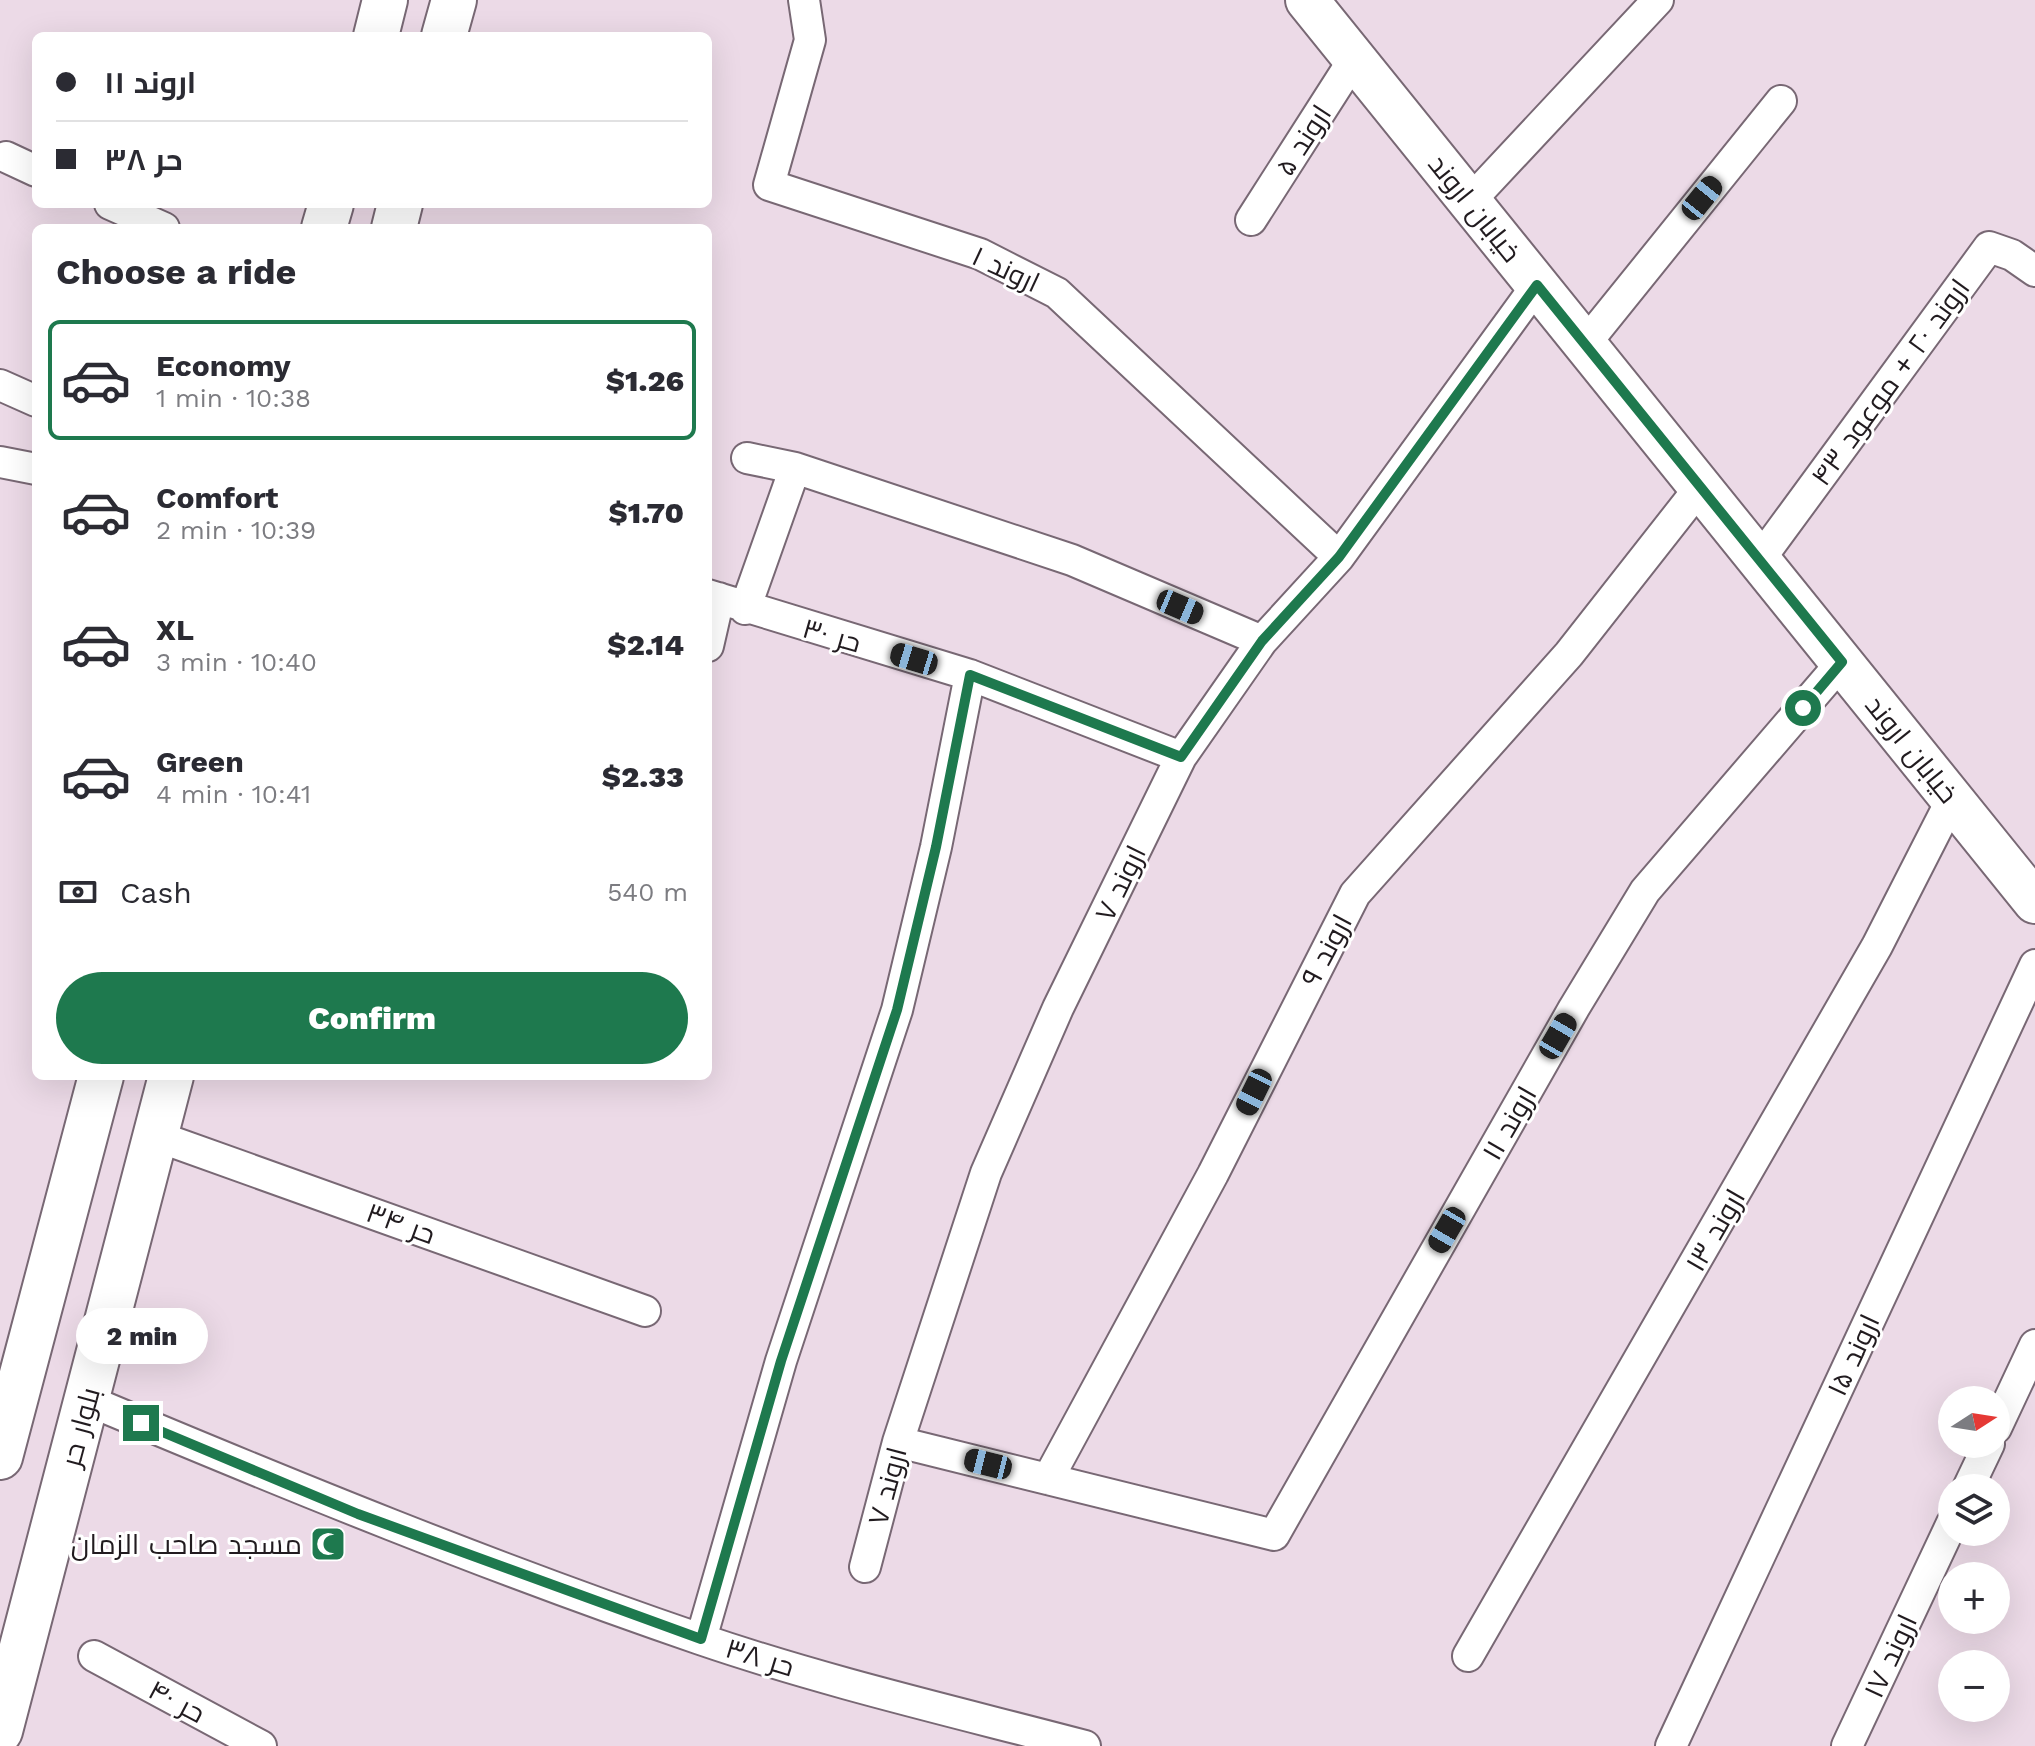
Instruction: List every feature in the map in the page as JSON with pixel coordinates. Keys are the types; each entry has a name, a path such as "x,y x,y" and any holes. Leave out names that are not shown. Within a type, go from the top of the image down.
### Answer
{"main road":[{"path":"377,32 385,0"},
{"path":"445,32 454,0"},
{"path":"0,1457 100,1080"},
{"name":"بلوار حر","path":"0,1731 170,1080"}],"street":[{"name":"اروند ۱","path":"804,0 810,40 769,185 980,254 1057,293 1339,557"},
{"path":"1470,201 1658,0"},
{"name":"خیابان اروند","path":"1308,1 2035,902"},
{"name":"اروند ۵","path":"1251,220 1354,59"},
{"path":"1585,344 1781,101"},
{"path":"6,157 32,169"},
{"path":"119,208 155,224"},
{"name":"اروند ۲۰ + موعود ۴۳","path":"1760,559 1989,247 2012,255 2035,271"},
{"name":"اروند ۷","path":"865,1567 898,1442 986,1173 1058,1008 1181,757 1262,641 1339,557 1537,285"},
{"path":"0,385 32,399"},
{"path":"747,458 795,468 1072,560 1262,641"},
{"path":"0,462 32,468"},
{"path":"712,635 724,601 795,468"},
{"name":"اروند ۹","path":"1048,1479 1213,1174 1355,894 1569,654 1701,486"},
{"name":"حر ۳۰","path":"724,601 970,675 1181,757"},
{"name":"اروند ۱۱","path":"1048,1479 1274,1535 1574,1008 1645,891 1842,662"},
{"path":"701,1639 781,1361 897,1010 936,847 970,675"},
{"name":"اروند ۱۳","path":"1468,1656 1877,946 1952,799"},
{"name":"اروند ۱۵","path":"1671,1746 2035,965"},
{"name":"حر ۳۴","path":"156,1136 645,1311"},
{"path":"2010,1398 2035,1345"},
{"name":"حر ۳۸","path":"87,1400 358,1514 701,1639 838,1681 1085,1746"},
{"path":"898,1442 1048,1479"},
{"name":"اروند ۱۷","path":"1847,1746 1941,1546"},
{"name":"حر ۴۰","path":"94,1656 261,1746"}],"place":[{"name":"مسجد صاحب الزمان","path":"328,1544"}],"route":[{"path":"141,1423 358,1514 701,1639 781,1361 897,1010 936,847 970,675 1181,757 1262,641 1339,557 1537,285 1842,662 1803,708"}]}
